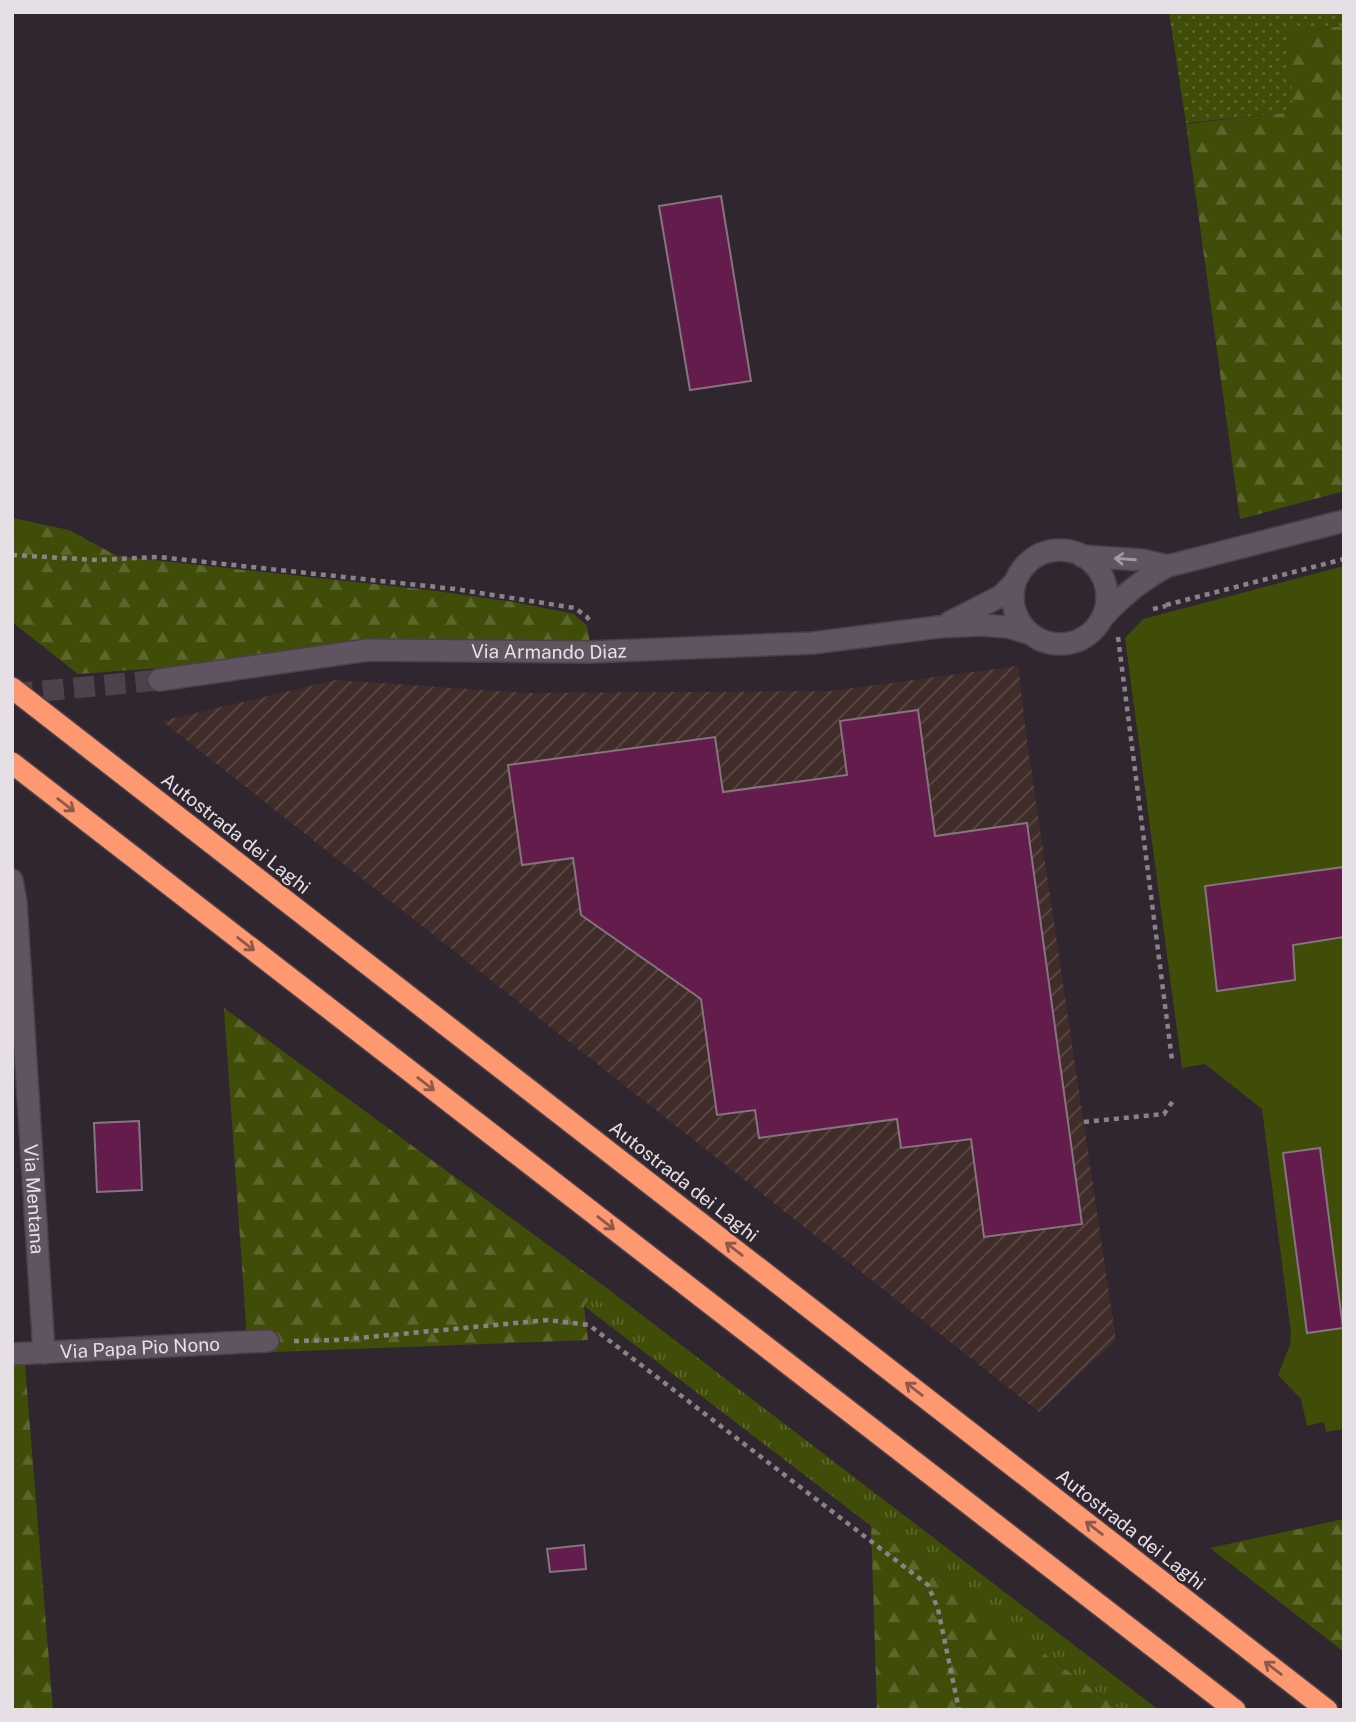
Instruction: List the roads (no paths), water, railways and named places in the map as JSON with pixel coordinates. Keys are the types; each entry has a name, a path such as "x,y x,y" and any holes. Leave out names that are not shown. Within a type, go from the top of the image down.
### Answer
{"highway":[{"name":"Autostrada dei Laghi","path":"12,688 1327,1710"},
{"path":"12,763 1235,1710"}],"street":[{"name":"Via Armando Diaz","path":"159,680 368,650 599,652 813,643 938,627 1007,626 1045,642 1063,644 1079,640 1093,631 1120,597 1145,578 1168,566 1344,521"},
{"name":"Via Armando Diaz","path":"938,627 1001,596 1015,582 1023,568 1035,557 1050,551 1073,551 1082,556 1142,560 1168,566"},
{"path":"1082,556 1099,570 1105,585 1107,602 1102,618"},
{"path":"1015,582 1014,606 1020,621 1031,634"},
{"name":"Via Mentana","path":"12,880 44,1353"},
{"name":"Via Papa Pio Nono","path":"12,1354 268,1341"}],"tunnel":[{"path":"12,694 159,680"}]}
